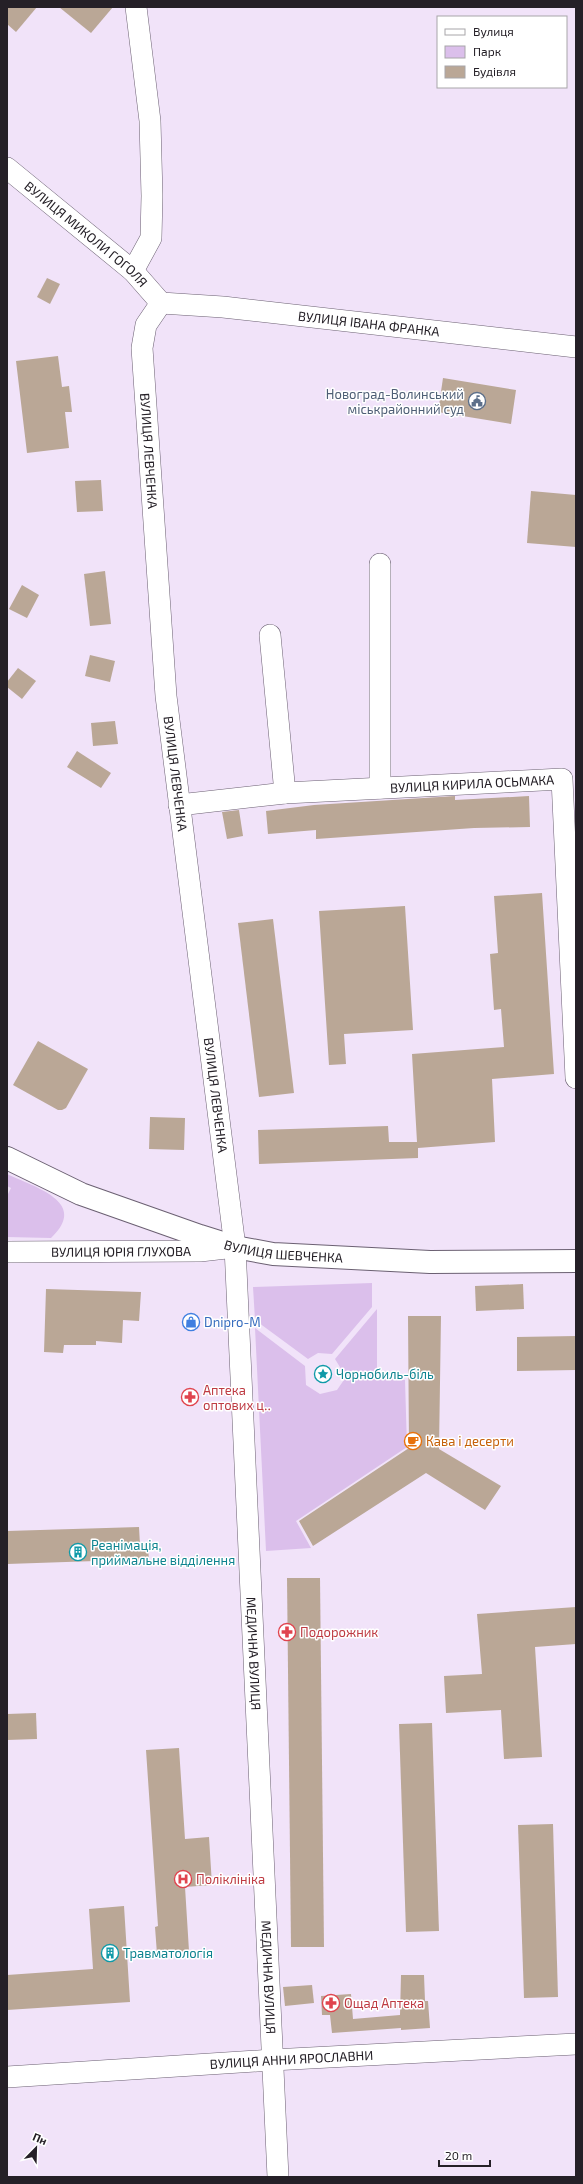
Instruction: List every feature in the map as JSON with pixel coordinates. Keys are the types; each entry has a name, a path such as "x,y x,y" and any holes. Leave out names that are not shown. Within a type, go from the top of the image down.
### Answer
{"main road":[{"name":"ВУЛИЦЯ ШЕВЧЕНКА","path":"7,1158 82,1194 235,1246 273,1254 430,1262 576,1261"}],"street":[{"path":"133,271 151,238 152,196 150,121 136,7"},
{"name":"ВУЛИЦЯ МИКОЛИ ГОГОЛЯ","path":"7,168 133,271 161,303"},
{"name":"ВУЛИЦЯ ІВАНА ФРАНКА","path":"161,303 223,307 576,347"},
{"name":"ВУЛИЦЯ ЛЕВЧЕНКА","path":"161,303 146,325 142,348 166,696 235,1246"},
{"path":"380,564 380,788"},
{"path":"270,635 285,793"},
{"name":"ВУЛИЦЯ КИРИЛА ОСЬМАКА","path":"179,806 285,793 562,779 576,1078"},
{"name":"ВУЛИЦЯ ЮРІЯ ГЛУХОВА","path":"7,1252 200,1252 235,1246"},
{"name":"МЕДИЧНА ВУЛИЦЯ","path":"235,1246 278,2177"},
{"name":"ВУЛИЦЯ АННИ ЯРОСЛАВНИ","path":"7,2077 272,2060 576,2044"}],"green space":[{"path":"7,1174 43,1190 54,1197 61,1205 64,1215 61,1225 51,1238 7,1237 7,1196 11,1188 7,1186"},
{"path":"372,1283 372,1307 332,1354 318,1353 308,1359 255,1320 253,1287"},
{"path":"377,1309 377,1378 405,1380 407,1447 296,1521 311,1548 266,1551 255,1328 305,1366 306,1385 320,1394 337,1390 346,1377 335,1359"}],"building":[{"path":"7,7 37,7 16,32 7,24"},
{"path":"59,7 113,7 91,33"},
{"path":"47,278 60,284 50,304 37,297"},
{"path":"58,356 62,387 69,386 72,412 65,412 69,448 27,453 16,361"},
{"name":"Новоград-Волинський міськрайонний суд","path":"443,378 516,390 511,424 438,412"},
{"path":"101,480 103,511 77,512 75,481"},
{"path":"531,491 576,495 576,547 527,543"},
{"path":"105,571 111,624 90,626 84,574"},
{"path":"22,585 39,595 27,618 9,609"},
{"path":"90,655 115,661 110,682 85,676"},
{"path":"18,668 36,681 22,699 7,687 7,682"},
{"path":"115,721 118,744 93,746 91,723"},
{"path":"77,751 111,773 101,788 67,767"},
{"path":"455,796 455,800 529,796 530,827 474,828 316,839 316,830 268,834 266,811 314,805"},
{"path":"239,810 243,836 227,839 222,812"},
{"path":"542,893 554,1074 492,1079 495,1142 418,1148 418,1158 259,1164 258,1130 388,1126 389,1142 417,1142 412,1054 504,1047 501,1009 494,1010 490,954 498,953 494,896"},
{"path":"405,906 413,1030 344,1034 346,1064 329,1065 319,911"},
{"path":"273,919 294,1093 259,1097 238,923"},
{"path":"38,1041 88,1069 66,1108 62,1110 58,1110 13,1085"},
{"path":"150,1117 185,1118 184,1150 149,1149"},
{"path":"523,1284 524,1309 476,1311 475,1286"},
{"path":"46,1289 141,1292 139,1321 123,1320 122,1343 96,1341 96,1345 64,1345 63,1353 44,1352"},
{"path":"408,1316 441,1316 439,1449 501,1486 485,1510 426,1473 313,1546 299,1521 409,1448"},
{"path":"576,1336 576,1370 517,1371 517,1337"},
{"name":"Реанімація, приймальне відділення","path":"139,1527 140,1545 148,1544 149,1562 126,1563 125,1560 7,1564 7,1531"},
{"path":"287,1578 320,1578 324,1947 291,1947"},
{"path":"576,1607 576,1644 535,1647 542,1757 504,1759 501,1710 446,1713 444,1676 482,1674 477,1614"},
{"path":"36,1713 37,1739 7,1740 7,1714"},
{"path":"432,1723 439,1931 406,1932 399,1724"},
{"path":"179,1748 185,1839 209,1837 212,1885 185,1887 189,1951 157,1954 155,1927 158,1926 146,1750"},
{"path":"553,1824 558,1997 524,1998 518,1825"},
{"name":"Травматологія","path":"124,1906 130,2002 7,2010 7,1975 93,1969 89,1909"},
{"path":"401,1975 424,1975 425,2001 428,2001 430,2028 401,2030 401,2028 332,2033 330,2015 322,2015 321,1996 351,1994 353,2019 400,2015"},
{"path":"312,1985 314,2003 285,2006 283,1987"}],"place":[{"name":"Новоград-Волинський міськрайонний суд","path":"477,401"},
{"name":"Dnipro-M","path":"191,1322"},
{"name":"Чорнобиль-біль","path":"323,1374"},
{"name":"Аптека оптових ц‥","path":"190,1397"},
{"name":"Кава і десерти","path":"413,1441"},
{"name":"Реанімація, приймальне відділення","path":"78,1552"},
{"name":"Подорожник","path":"287,1632"},
{"name":"Поліклініка","path":"183,1879"},
{"name":"Травматологія","path":"110,1953"},
{"name":"Ощад Аптека","path":"331,2003"}]}
